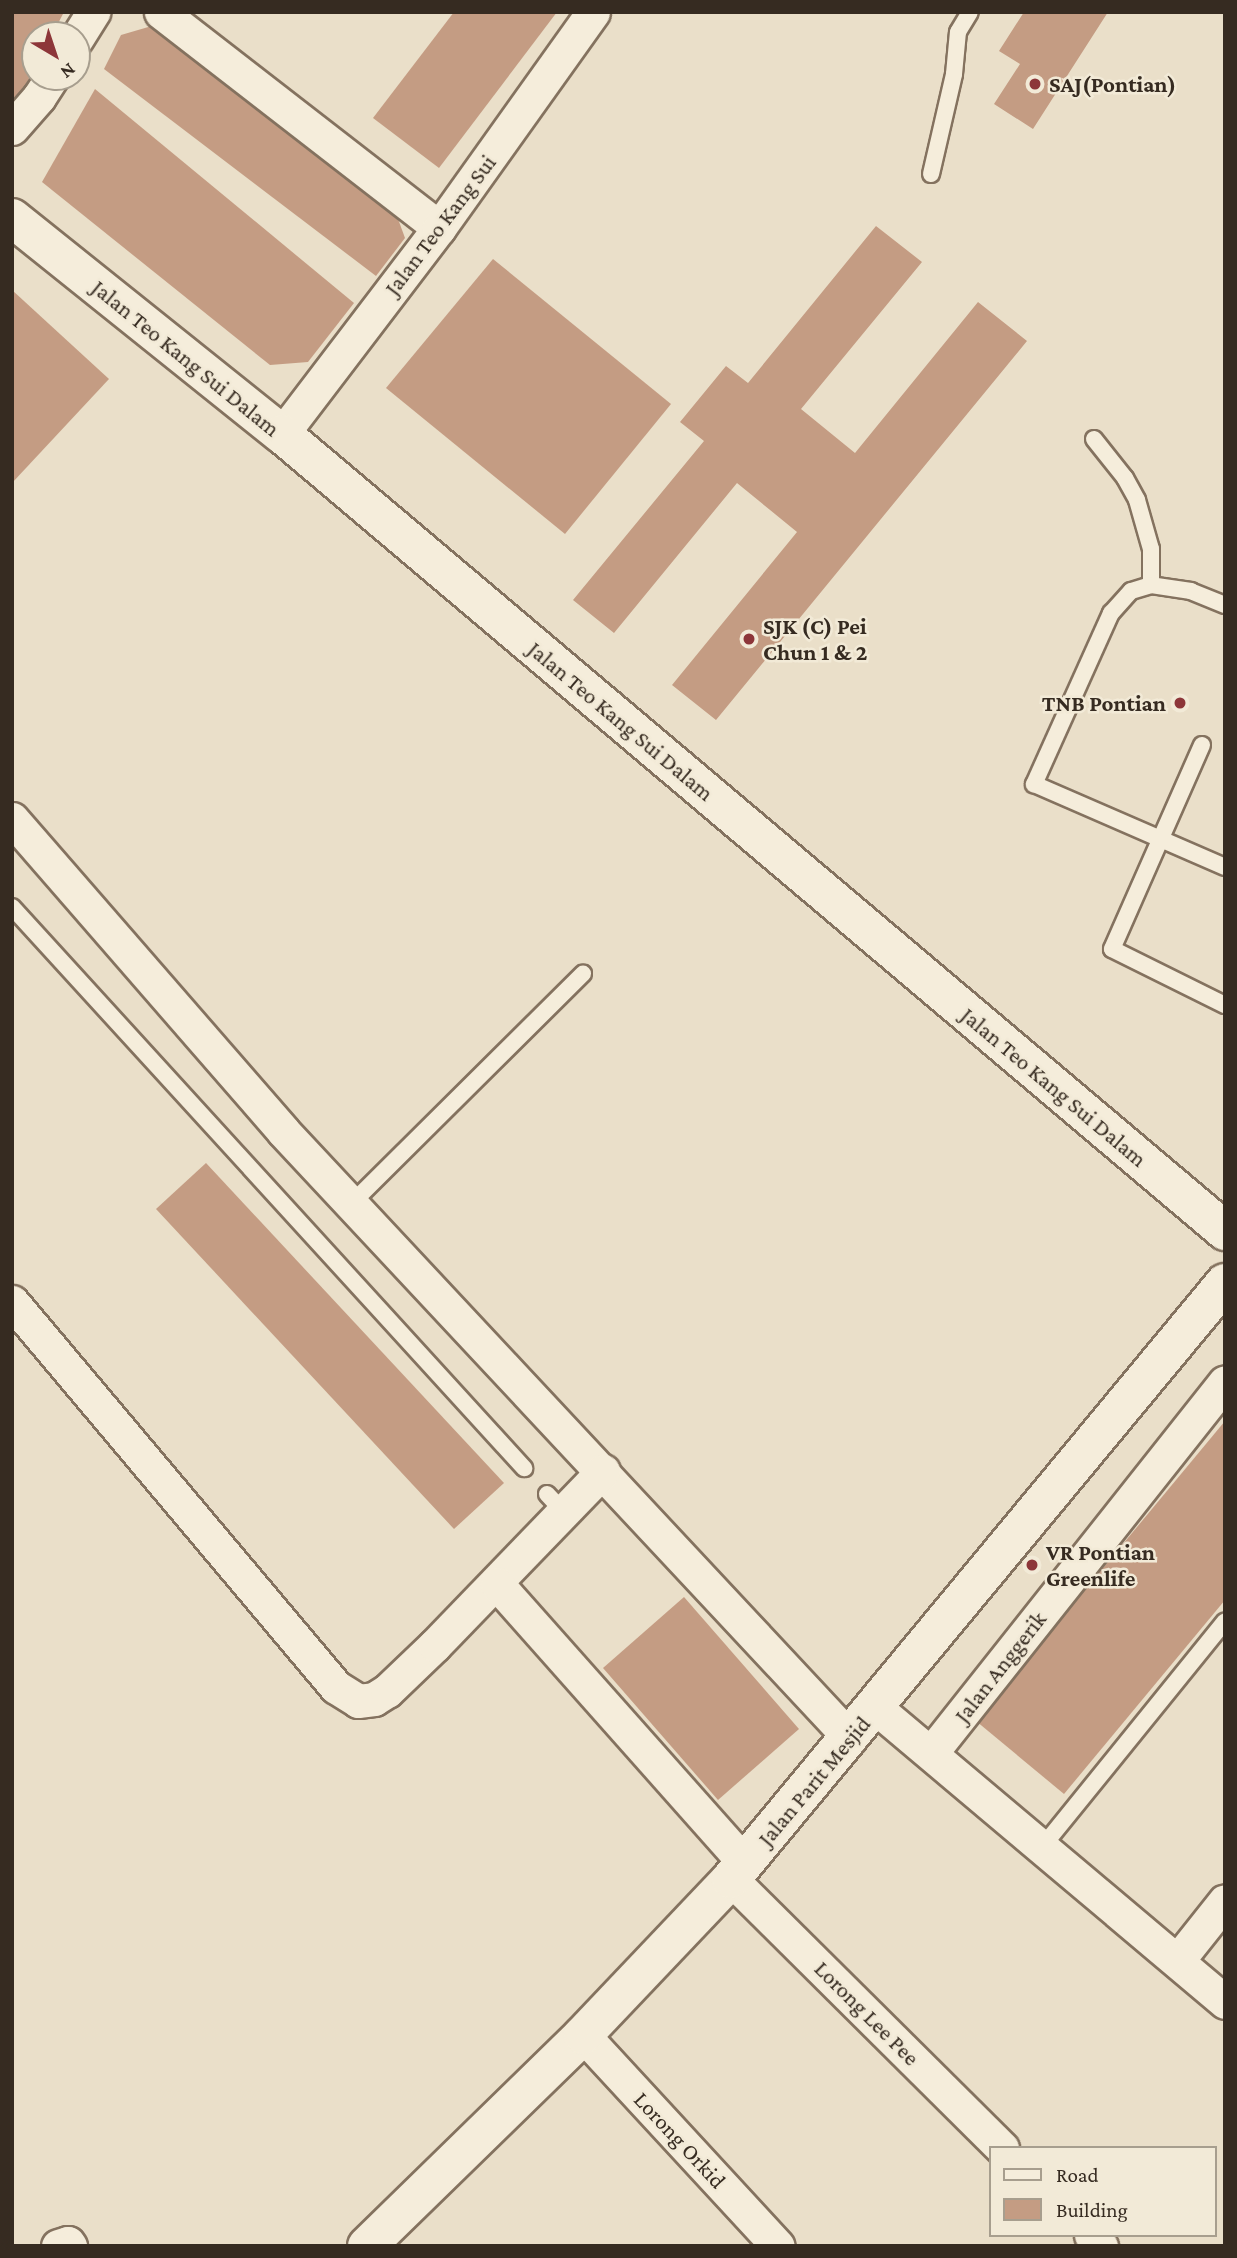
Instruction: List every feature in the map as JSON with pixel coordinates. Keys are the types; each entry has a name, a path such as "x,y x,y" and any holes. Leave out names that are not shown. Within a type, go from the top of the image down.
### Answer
{"street":[{"path":"161,12 439,228"},
{"name":"Jalan Teo Kang Sui","path":"282,435 439,228 593,12"},
{"path":"12,128 43,91"},
{"name":"Jalan Teo Kang Sui Dalam","path":"12,218 282,435 1225,1231"},
{"path":"16,830 283,1131 850,1738"},
{"name":"Jalan Parit Mesjid","path":"367,2246 583,2035 738,1871 1220,1299"},
{"path":"12,1301 336,1687 358,1701 374,1699 387,1691 497,1584 555,1503 603,1471"},
{"name":"Jalan Anggerik","path":"932,1753 1225,1382"},
{"name":"Lorong Lee Pee","path":"497,1584 738,1871 1000,2146"},
{"path":"876,1707 1225,2002"},
{"path":"1178,1960 1225,1901"},
{"name":"Lorong Orkid","path":"583,2035 778,2246"},
{"path":"58,2246 70,2246"}],"lane":[{"path":"931,174 954,74 958,32 970,12"},
{"path":"1094,439 1125,478 1136,500 1151,549 1151,585"},
{"path":"1225,605 1191,591 1151,585 1131,591 1111,613 1034,784 1225,867"},
{"path":"1202,745 1112,949 1225,1005"},
{"path":"12,906 524,1468"},
{"path":"351,1204 583,974"},
{"path":"1043,1846 1225,1621"}],"building":[{"path":"12,12 64,12 59,21 21,21 22,91 12,110"},
{"path":"454,12 557,12 439,168 373,118"},
{"name":"SAJ(Pontian)","path":"1024,12 1108,12 1033,129 994,104 1020,64 999,51"},
{"path":"162,23 394,208 405,238 376,276 104,69 121,35"},
{"path":"95,89 354,303 308,362 270,365 42,182"},
{"path":"876,226 922,262 801,409 855,453 978,302 1027,341 716,720 672,685 797,532 737,483 614,633 573,600 704,441 680,422 726,366 748,383"},
{"path":"493,259 671,404 565,534 386,388"},
{"path":"12,290 109,379 12,483"},
{"path":"206,1163 504,1483 454,1529 156,1209"},
{"path":"1225,1421 1225,1600 1064,1794 976,1721"},
{"path":"684,1597 799,1729 718,1800 603,1668"}],"place":[{"name":"SAJ(Pontian)","path":"1035,84"},
{"name":"SJK (C) Pei Chun 1 & 2","path":"749,639"},
{"name":"TNB Pontian","path":"1180,703"},
{"name":"VR Pontian Greenlife","path":"1032,1565"}]}
